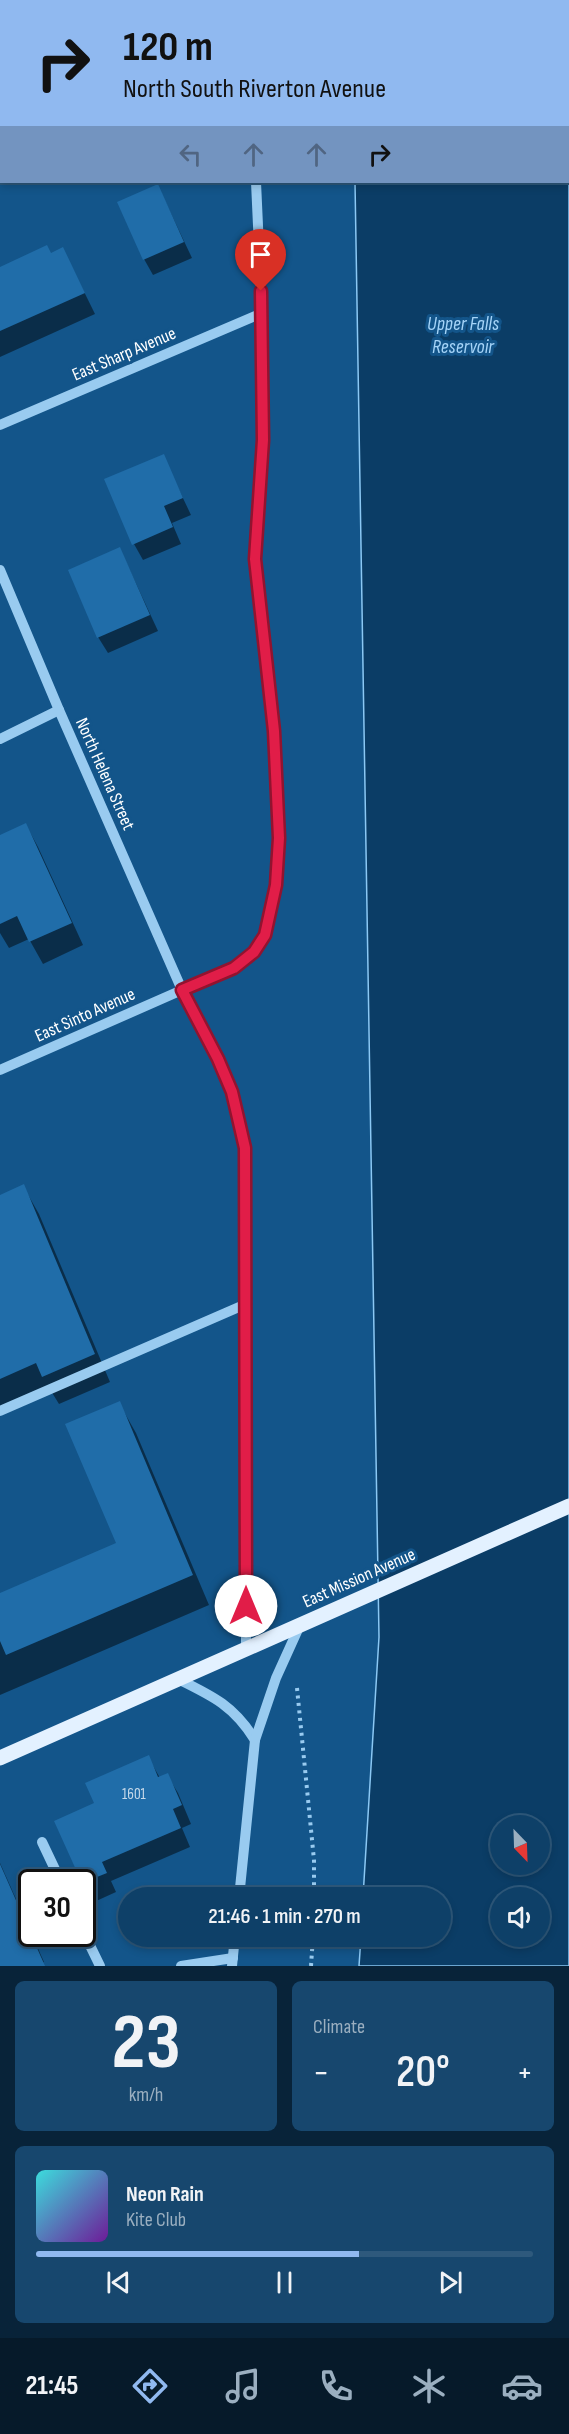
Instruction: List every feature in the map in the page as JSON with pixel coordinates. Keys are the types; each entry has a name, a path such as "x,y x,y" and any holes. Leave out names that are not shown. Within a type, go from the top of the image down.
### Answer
{"main road":[{"name":"East Mission Avenue","path":"0,1758 569,1506"}],"street":[{"name":"East Sinto Avenue","path":"0,1070 234,968 254,952 265,935 276,885 279,838 274,731 255,559 263,440 262,313 256,183"},
{"name":"East Sharp Avenue","path":"0,425 262,313"},
{"name":"North Helena Street","path":"0,570 58,710 182,990 218,1059 232,1092 240,1120 245,1148 246,1184 246,1649"},
{"path":"0,739 58,710"},
{"path":"0,1411 246,1304"},
{"path":"240,1887 255,1740 276,1678 305,1623"},
{"path":"178,1679 223,1702 245,1724 255,1740"},
{"path":"42,1842 55,1869"},
{"path":"91,1947 100,1966"},
{"path":"181,1966 232,1962 234,1947"}],"path":[{"path":"297,1681 313,1848 314,1887"},
{"path":"311,1966 313,1947"}],"water":[{"name":"Upper Falls Reservoir","path":"355,183 569,183 569,1966 359,1966 360,1947 451,1947 451,1887 364,1887 379,1637"}],"building":[{"path":"158,184 184,242 143,260 117,202"},
{"path":"47,245 51,253 63,247 85,293 0,331 0,267"},
{"path":"164,454 183,498 164,506 173,527 132,545 104,479"},
{"path":"120,547 150,615 97,638 68,570"},
{"path":"26,823 72,923 29,942 17,916 0,924 0,835"},
{"path":"24,1184 95,1354 42,1377 36,1363 0,1379 0,1195"},
{"path":"120,1401 193,1575 6,1655 0,1641 0,1593 116,1543 65,1424"},
{"path":"149,1755 158,1777 168,1773 182,1805 173,1809 181,1828 102,1862 107,1873 96,1877 96,1869 76,1869 54,1821 94,1803 85,1783"},
{"path":"0,1864 18,1905 18,1947 37,1947 45,1966 0,1966"}],"route":[{"path":"246,1606 245,1148 232,1092 218,1059 182,990 234,968 254,952 265,935 276,885 279,838 274,731 257,595 255,559 263,440 261,291"}]}
